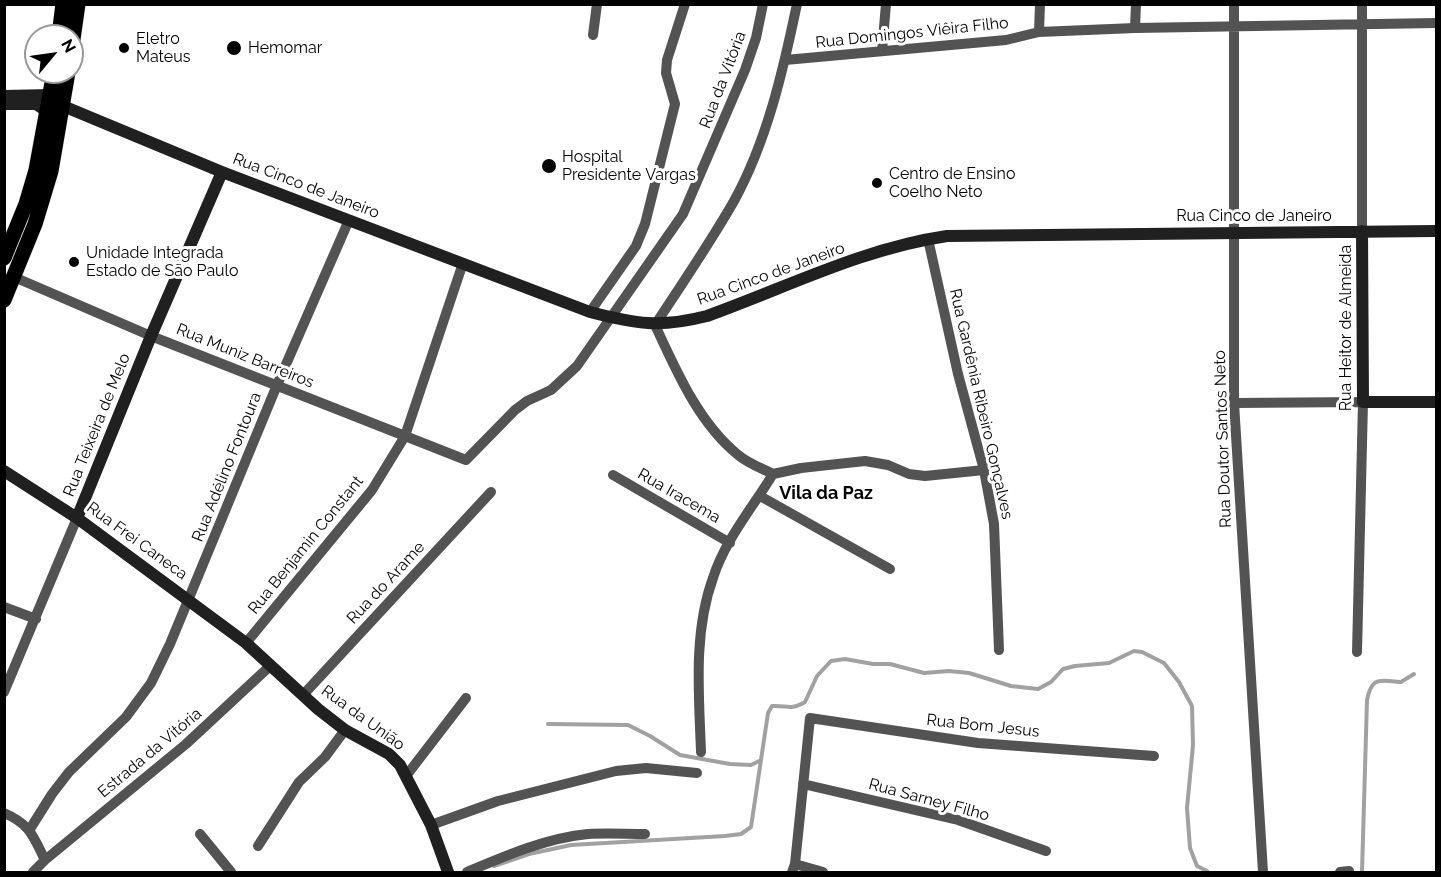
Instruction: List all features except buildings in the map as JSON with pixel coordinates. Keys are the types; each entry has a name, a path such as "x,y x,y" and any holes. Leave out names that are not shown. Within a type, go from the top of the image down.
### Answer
{"main road":[{"path":"60,24 63,4"},
{"path":"75,24 78,4"},
{"path":"4,258 26,204 36,170 52,84"},
{"path":"4,300 34,224 51,171 66,84"},
{"path":"4,96 51,95"},
{"name":"Rua Cinco de Janeiro","path":"51,95 63,106 222,172 590,312 610,318 655,325 690,321 707,316 888,249 947,236 1437,231"},
{"path":"4,105 36,104 48,112"},
{"path":"48,112 63,106"},
{"name":"Rua Teixeira de Melo","path":"78,518 222,172"},
{"name":"Rua Heitor de Almeida","path":"1362,231 1363,402"},
{"path":"1363,402 1437,402"},
{"name":"Rua Frei Caneca","path":"4,471 78,518 188,600"},
{"name":"Rua da União","path":"188,600 246,643 345,730 390,754 400,765 431,825 448,873"}],"street":[{"path":"593,35 597,4"},
{"path":"590,312 630,254 645,224 675,104 666,73 667,60 685,4"},
{"name":"Rua da Vitória","path":"610,318 683,214 745,70 764,4"},
{"path":"796,4 785,60 752,163 734,200 655,325 682,382 708,424 738,455 773,474 801,468 865,461 888,465 909,474 925,476 984,470"},
{"path":"882,51 886,4"},
{"path":"1039,33 1040,4"},
{"path":"1135,28 1136,4"},
{"name":"Rua Doutor Santos Neto","path":"1234,4 1234,403 1263,873"},
{"name":"Rua Heitor de Almeida","path":"1362,4 1362,231"},
{"name":"Rua Domingos Viêira Filho","path":"785,60 1006,40 1039,33 1135,28 1437,24"},
{"name":"Rua Adélino Fontoura","path":"30,829 69,771 126,717 151,683 170,644 277,385 349,220"},
{"name":"Rua Gardênia Ribeiro Gonçalves","path":"928,239 958,374 984,470 994,524 999,650"},
{"name":"Rua Benjamin Constant","path":"246,643 372,490 405,436 463,263"},
{"name":"Rua Muniz Barreiros","path":"14,278 152,336 466,460 515,410 527,401 552,390 577,366 610,318"},
{"path":"1234,403 1363,402"},
{"name":"Rua Heitor de Almeida","path":"1357,652 1363,402"},
{"path":"701,752 699,670 701,634 712,578 730,543 773,474"},
{"name":"Rua Iracema","path":"613,475 730,543"},
{"name":"Rua do Arame","path":"303,695 491,492"},
{"path":"760,496 890,569"},
{"name":"Rua Teixeira de Melo","path":"4,692 78,518"},
{"path":"4,607 36,619"},
{"name":"Estrada da Vitória","path":"33,873 45,860 186,744 270,666"},
{"path":"405,776 466,698"},
{"name":"Rua Bom Jesus","path":"803,784 810,718 978,743 1154,756"},
{"path":"258,846 298,782 325,757 345,730"},
{"path":"431,825 498,801 616,771 646,768 696,773"},
{"path":"803,784 793,868 823,873"},
{"name":"Rua Sarney Filho","path":"803,784 958,820 1046,851"},
{"path":"4,813 30,829 45,860"},
{"path":"200,834 231,873"},
{"path":"467,873 540,844 587,834 645,834"}],"waterway":[{"path":"494,866 529,854 571,845 741,834 751,827 768,713 772,706 792,707 805,702 817,676 831,661 845,659 873,664 890,664 924,673 949,671 969,673 1011,686 1038,689 1051,682 1063,669 1109,663 1134,651 1142,652 1164,663 1179,682 1192,706 1193,745 1187,808 1190,848 1197,866 1207,871"},
{"path":"1362,872 1369,692 1378,681 1401,682 1414,674"},
{"path":"548,724 628,725 680,755 730,764 751,765 759,761"}],"place":[{"name":"Eletro Mateus","path":"124,48"},
{"name":"Hemomar","path":"234,48"},
{"name":"Hospital Presidente Vargas","path":"549,166"},
{"name":"Centro de Ensino Coelho Neto","path":"877,183"},
{"name":"Unidade Integrada Estado de São Paulo","path":"74,262"}],"district":[{"name":"Vila da Paz","path":"826,494"}]}
